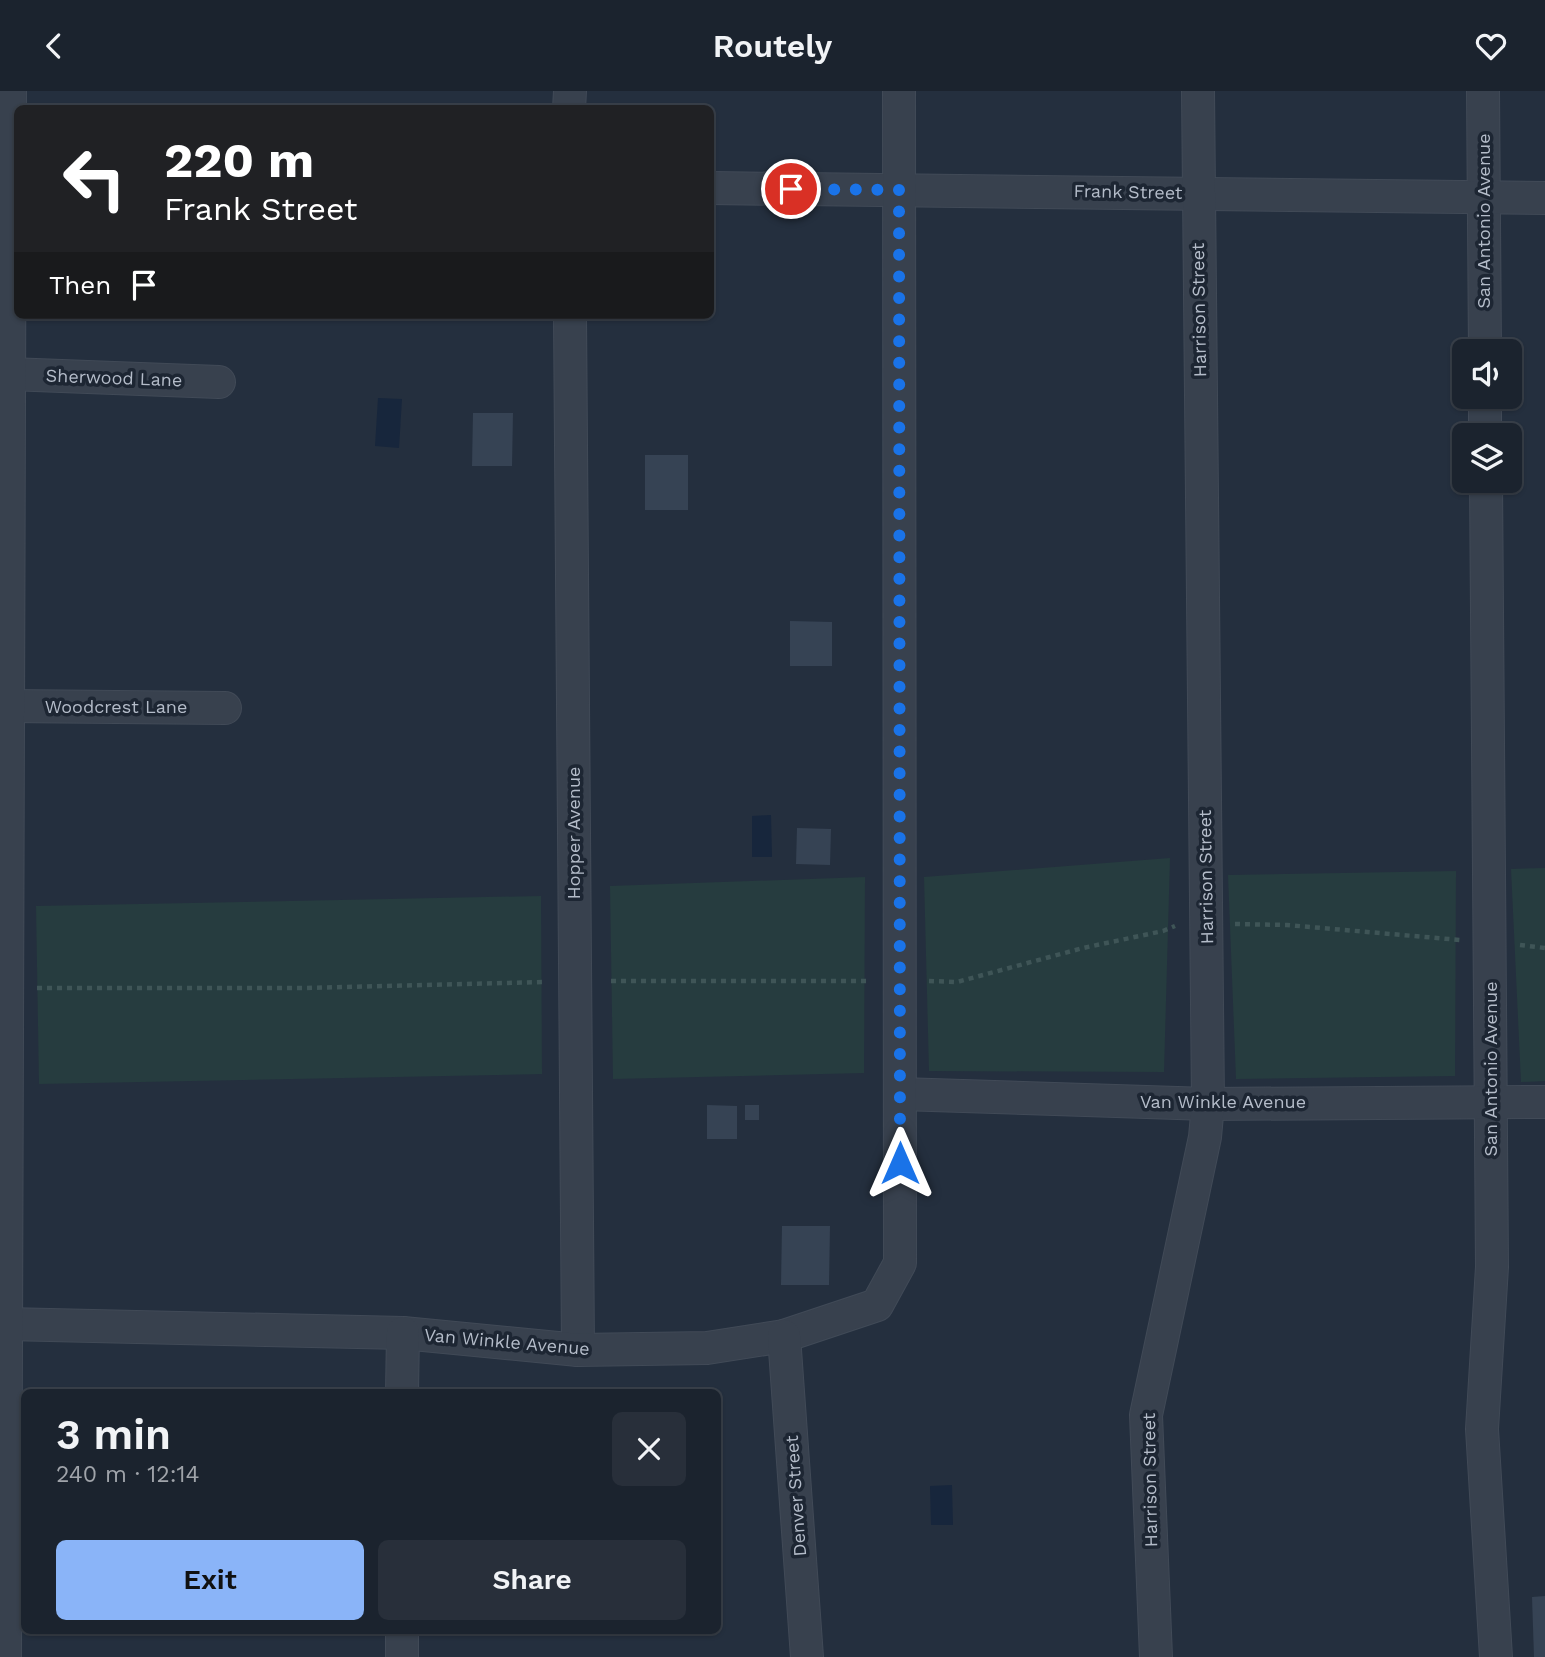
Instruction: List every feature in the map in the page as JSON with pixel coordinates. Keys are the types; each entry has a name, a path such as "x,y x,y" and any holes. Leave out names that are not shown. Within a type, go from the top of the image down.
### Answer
{"street":[{"path":"5,1657 10,91"},
{"name":"Van Winkle Avenue","path":"6,1324 402,1333 578,1350 707,1348 784,1336 877,1305 901,1263 899,91"},
{"name":"Harrison Street","path":"1156,1657 1146,1415 1205,1137 1208,1104 1198,91"},
{"name":"San Antonio Avenue","path":"1483,91 1485,339"},
{"name":"Frank Street","path":"714,188 1483,195 1545,198"},
{"name":"Hopper Avenue","path":"570,319 578,1350"},
{"name":"Sherwood Lane","path":"9,374 219,381"},
{"name":"San Antonio Avenue","path":"1486,493 1492,1267 1482,1429 1496,1657"},
{"name":"Woodcrest Lane","path":"8,706 225,708"},
{"name":"Van Winkle Avenue","path":"900,1094 1208,1104 1545,1102"},
{"path":"402,1333 402,1389"},
{"name":"Denver Street","path":"784,1336 807,1657"},
{"path":"402,1634 402,1657"}],"path":[{"path":"1227,924 1287,925 1462,940"},
{"path":"924,981 957,982 1178,925"},
{"path":"1519,945 1545,948"},
{"path":"611,981 867,981"},
{"path":"36,988 302,988 551,982"}],"green space":[{"path":"1170,858 1164,1072 929,1071 924,877"},
{"path":"1545,868 1545,1081 1521,1082 1511,869"},
{"path":"1456,871 1455,1076 1236,1079 1228,875"},
{"path":"865,877 864,1073 613,1079 610,886"},
{"path":"541,896 542,1074 39,1084 36,906"}],"water":[{"path":"378,398 402,399 399,448 375,446"},
{"path":"771,815 772,857 752,857 752,816"},
{"path":"952,1485 953,1525 931,1525 930,1486"}],"building":[{"path":"473,413 513,413 512,466 472,466"},
{"path":"645,455 688,455 688,510 645,510"},
{"path":"790,621 832,622 832,666 790,666"},
{"path":"797,828 831,829 830,865 796,864"},
{"path":"707,1105 737,1106 737,1139 707,1139"},
{"path":"745,1105 759,1105 759,1120 745,1120"},
{"path":"782,1226 830,1226 829,1285 781,1285"},
{"path":"1545,1596 1545,1657 1534,1657 1532,1597"}],"route":[{"path":"791,189 899,190 900,1163"}]}
